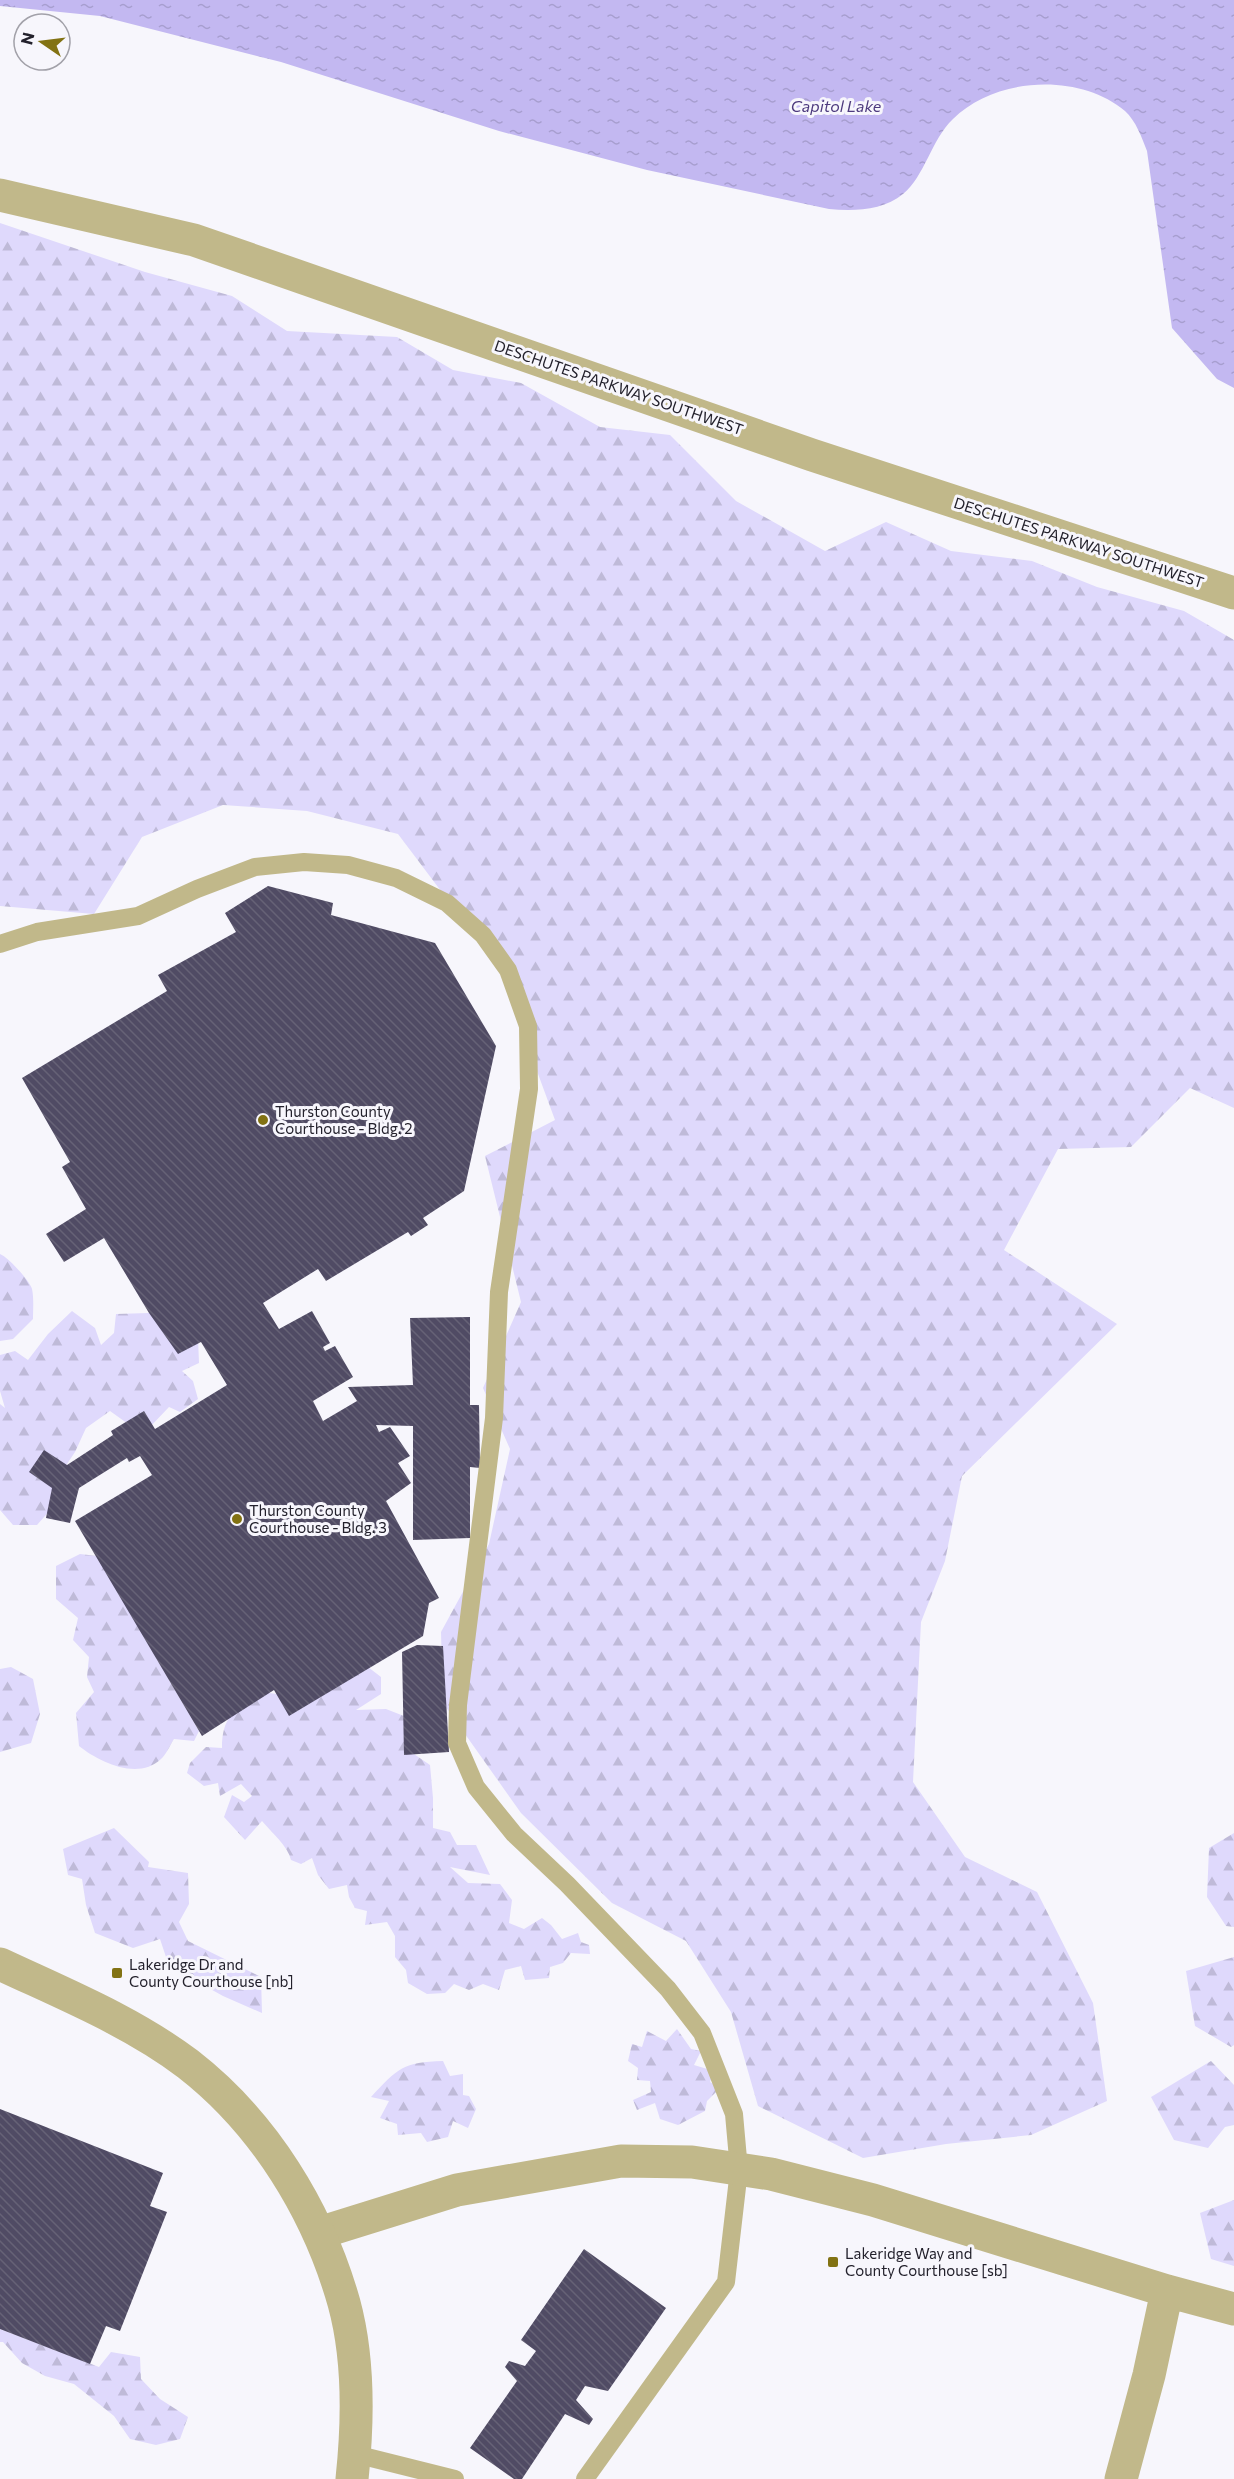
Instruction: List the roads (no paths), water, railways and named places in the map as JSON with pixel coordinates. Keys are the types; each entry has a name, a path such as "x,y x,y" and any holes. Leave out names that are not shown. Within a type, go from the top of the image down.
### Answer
{"street":[{"name":"DESCHUTES PARKWAY SOUTHWEST","path":"0,195 194,240 812,455 1234,593"},
{"path":"0,1964 106,2013 187,2064 236,2106 276,2157 319,2233 345,2304 357,2414 353,2467"},
{"path":"319,2233 457,2190 621,2161 692,2162 771,2174 873,2200 1167,2291 1234,2309"},
{"path":"1121,2479 1149,2375 1167,2291"}],"lane":[{"path":"0,944 37,932 138,915 255,867 304,862 348,865 396,878 447,903 483,934 508,970 528,1026 529,1089 499,1292 494,1418 458,1705 457,1743 477,1787 514,1834 567,1884 668,1989 702,2032 734,2114 739,2170 726,2282 585,2479"},
{"path":"353,2467 454,2479"}],"water":[{"name":"Capitol Lake","path":"0,0 1234,0 1234,388 1217,379 1172,328 1147,151 1138,130 1125,111 1106,98 1085,90 1061,85 1038,85 1014,88 991,95 971,105 953,119 939,137 917,178 895,200 868,209 829,209 647,170 499,131 281,62 100,16 0,6"}],"place":[{"name":"Thurston County Courthouse - Bldg. 2","path":"263,1120"},
{"name":"Thurston County Courthouse - Bldg. 3","path":"237,1519"},
{"name":"Lakeridge Dr and County Courthouse [nb]","path":"117,1973"},
{"name":"Lakeridge Way and County Courthouse [sb]","path":"833,2262"}]}
